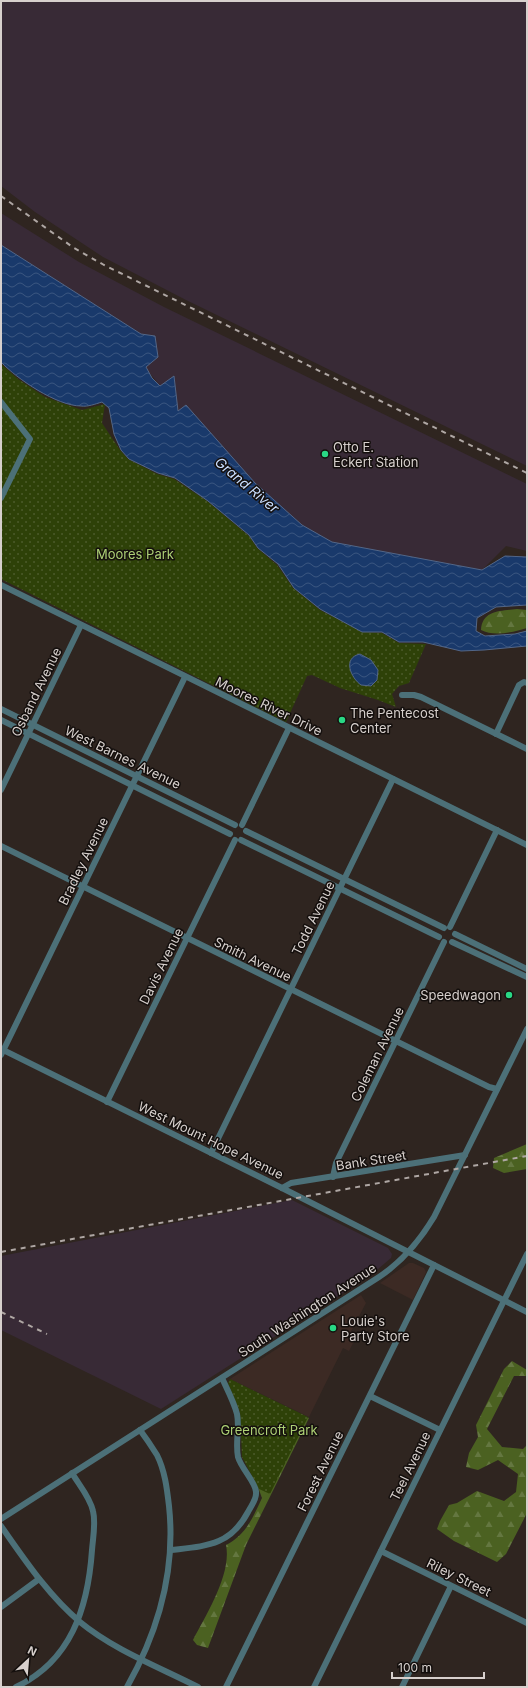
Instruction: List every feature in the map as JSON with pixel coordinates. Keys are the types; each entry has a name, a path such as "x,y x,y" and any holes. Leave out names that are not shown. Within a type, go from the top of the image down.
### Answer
{"street":[{"path":"1,402 30,439 2,495"},
{"name":"Moores River Drive","path":"1,585 527,845"},
{"name":"Osband Avenue","path":"1,790 81,625"},
{"name":"Bradley Avenue","path":"2,1052 185,677"},
{"path":"496,734 519,685 524,682 527,683"},
{"path":"402,695 414,695 421,697 527,749"},
{"name":"West Barnes Avenue","path":"1,710 238,825"},
{"name":"West Barnes Avenue","path":"1,720 230,834"},
{"path":"289,728 238,825 232,828 230,834 238,840 340,888 442,940 452,942 527,978"},
{"name":"Todd Avenue","path":"211,1153 393,779"},
{"path":"238,825 246,831 447,928 454,930 455,934 527,969"},
{"path":"442,940 440,932 447,928 497,830"},
{"path":"238,840 245,836 246,831"},
{"name":"Davis Avenue","path":"107,1102 187,938 238,840"},
{"name":"Smith Avenue","path":"1,846 395,1041 489,1087 497,1089"},
{"path":"452,942 455,938 455,934"},
{"name":"Coleman Avenue","path":"333,1177 336,1164 442,940"},
{"name":"South Washington Avenue","path":"1,1519 398,1264 410,1252 434,1217 527,1029"},
{"path":"521,1042 527,1045"},
{"name":"West Mount Hope Avenue","path":"2,1052 282,1188 527,1312"},
{"name":"Bank Street","path":"282,1188 291,1183 464,1155"},
{"name":"Teel Avenue","path":"314,1687 527,1254"},
{"name":"Forest Avenue","path":"226,1687 434,1265"},
{"path":"171,1550 209,1545 227,1538 238,1527 257,1492 245,1473 238,1457 237,1415 222,1378"},
{"path":"370,1396 440,1430"},
{"path":"127,1687 142,1659 157,1624 164,1599 171,1550 170,1519 163,1473 157,1455 140,1430"},
{"path":"16,1687 38,1675 48,1667 69,1640 78,1619 87,1591 91,1568 94,1523 93,1510 72,1473"},
{"path":"1,1526 39,1579 78,1619 101,1636 142,1659 198,1687"},
{"name":"Riley Street","path":"381,1551 527,1623"},
{"path":"1,1607 39,1579"},
{"path":"402,1687 452,1586"}],"shaded area":[{"path":"1,1 527,1 527,466 186,300 103,257 35,212 1,186"},
{"path":"1,213 79,262 164,307 527,484 527,551 506,546 482,570 332,542 302,525 255,483 186,406 178,412 174,376 160,386 145,367 155,336 141,334 1,245"},
{"path":"292,1200 388,1248 392,1254 391,1258 371,1275 161,1409 1,1330 1,1256"},
{"path":"409,1263 413,1263 424,1268 426,1272 413,1300 380,1283"},
{"path":"361,1295 366,1303 348,1337 354,1341 349,1351 343,1348 309,1417 230,1379"}],"green space":[{"name":"Moores Park","path":"1,364 18,379 45,397 82,410 105,404 102,423 120,450 128,459 157,474 174,479 207,501 249,536 257,548 277,565 293,588 320,610 362,632 382,633 399,643 426,644 409,683 399,686 392,694 396,707 340,688 312,675 307,676 286,722 1,579"},
{"path":"517,609 527,610 527,628 498,633 481,630 482,623 489,615 499,611"},
{"path":"527,1144 527,1169 504,1173 493,1168 494,1158"},
{"path":"512,1361 527,1370 527,1376 514,1376 487,1429 502,1447 523,1449 527,1445 527,1513 506,1554 497,1562 454,1541 437,1529 449,1505 457,1503 477,1491 504,1501 516,1492 518,1474 498,1460 478,1470 466,1467 469,1453 478,1437 476,1425 504,1369"},
{"name":"Greencroft Park","path":"230,1379 308,1417 270,1494 259,1489 242,1457 240,1412 228,1383"},
{"name":"Greencroft Park","path":"239,1385 309,1418 246,1545 208,1648 197,1645 193,1640 211,1607 222,1581 227,1556 226,1545 244,1531 252,1519 262,1498 255,1479 243,1422"}],"water":[{"name":"Grand River","path":"1,245 141,334 155,336 158,357 146,367 152,378 160,386 174,376 178,411 186,405 255,483 302,525 332,542 482,570 505,556 527,557 527,605 496,607 477,618 476,631 485,636 515,634 527,631 527,646 461,651 423,642 399,642 382,632 362,632 320,609 294,588 278,564 258,548 249,535 208,501 175,478 158,473 129,459 121,450 114,434 109,408 102,402 84,406 71,405 61,402 49,397 27,383 1,362"},
{"path":"360,654 371,660 378,670 377,680 371,686 361,685 357,682 350,668 351,660 354,656"}],"railway":[{"path":"1,196 74,248 104,265 527,473"},
{"path":"1,1252 527,1156"},
{"path":"1,1312 47,1334"}],"place":[{"name":"Otto E. Eckert Station","path":"325,454"},
{"name":"The Pentecost Center","path":"342,720"},
{"name":"Speedwagon","path":"509,995"},
{"name":"Louie's Party Store","path":"333,1328"}]}
